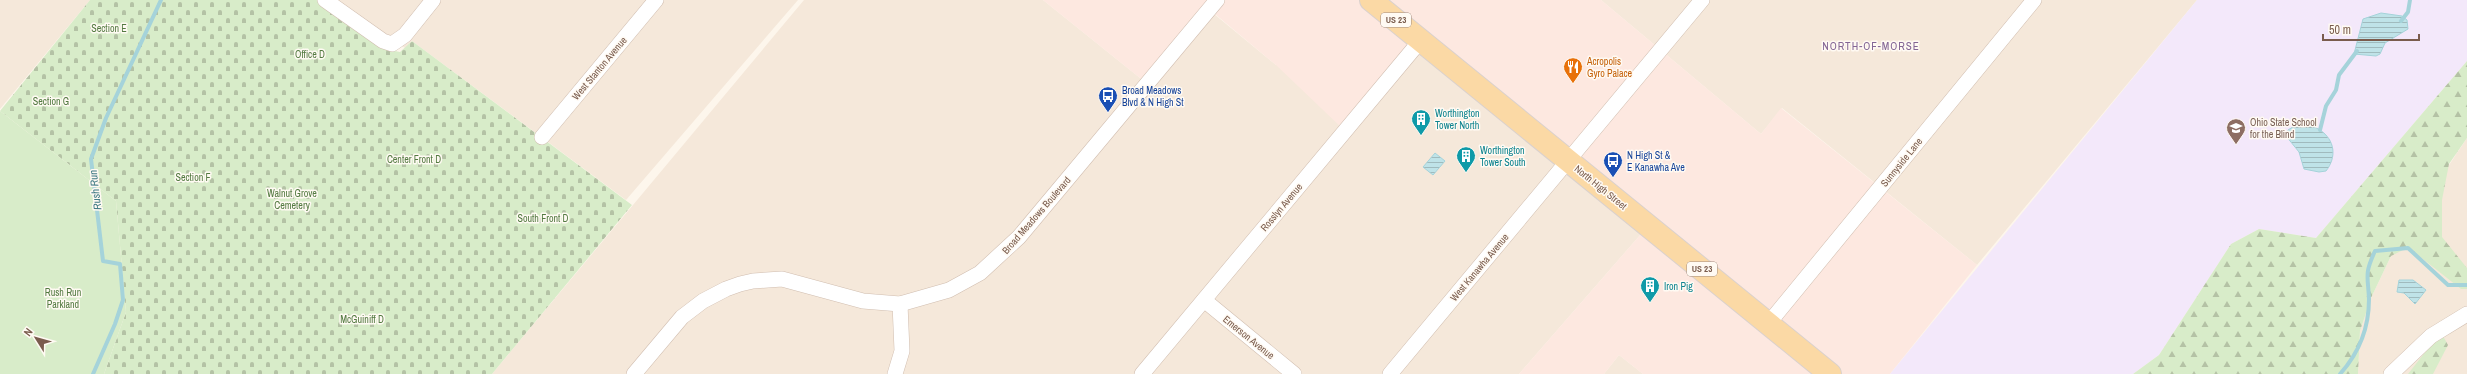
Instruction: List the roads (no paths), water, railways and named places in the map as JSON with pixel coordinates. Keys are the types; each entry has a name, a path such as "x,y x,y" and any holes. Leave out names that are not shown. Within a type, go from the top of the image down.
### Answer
{"main road":[{"name":"North High Street","path":"1371,0 1829,374"}],"street":[{"path":"326,0 388,43 399,41 433,0"},
{"name":"West Stanton Avenue","path":"542,136 656,0"},
{"name":"Broad Meadows Boulevard","path":"634,374 682,318 693,308 726,289 753,281 793,281 863,301 900,304 927,298 966,282 980,274 1008,249 1217,0"},
{"name":"West Kanawha Avenue","path":"1390,374 1702,0"},
{"name":"Sunnyside Lane","path":"1768,324 2034,0"},
{"name":"Rosslyn Avenue","path":"1142,374 1421,40"},
{"name":"Emerson Avenue","path":"1204,300 1294,374"},
{"path":"895,374 902,351 900,304"},
{"path":"2391,374 2431,336 2467,314"}],"water":[{"path":"2381,13 2402,16 2407,20 2408,29 2385,43 2380,54 2376,56 2354,54 2363,19"},
{"path":"2299,123 2318,129 2329,139 2333,149 2333,155 2330,166 2326,171 2319,172 2304,169 2299,152 2286,136 2288,130"},
{"path":"1435,153 1445,161 1433,175 1423,167"},
{"path":"2399,280 2413,280 2426,290 2415,304 2404,293 2397,292"}],"waterway":[{"name":"Rush Run","path":"93,374 115,324 123,300 120,264 103,261 91,159 106,118 161,0"},
{"path":"2401,21 2408,12 2410,0"},
{"path":"2320,130 2326,106 2336,90 2339,75 2357,51"},
{"path":"2340,374 2353,358 2365,330 2369,310 2368,270 2375,251 2408,248 2448,285 2467,285"}],"place":[{"name":"Acropolis Gyro Palace","path":"1573,84"},
{"name":"Broad Meadows Blvd & N High St","path":"1108,113"},
{"name":"Worthington Tower North","path":"1421,136"},
{"name":"Ohio State School for the Blind","path":"2236,145"},
{"name":"Worthington Tower South","path":"1466,173"},
{"name":"N High St & E Kanawha Ave","path":"1613,178"},
{"name":"Iron Pig","path":"1650,303"}],"district":[{"name":"NORTH-OF-MORSE","path":"1871,46"}],"park label":[{"name":"Section E","path":"109,28"},
{"name":"Office D","path":"310,54"},
{"name":"Section G","path":"51,101"},
{"name":"Center Front D","path":"414,159"},
{"name":"Section F","path":"193,177"},
{"name":"Walnut Grove Cemetery","path":"292,198"},
{"name":"South Front D","path":"543,218"},
{"name":"Rush Run Parkland","path":"63,298"},
{"name":"McGuiniff D","path":"362,319"}]}
